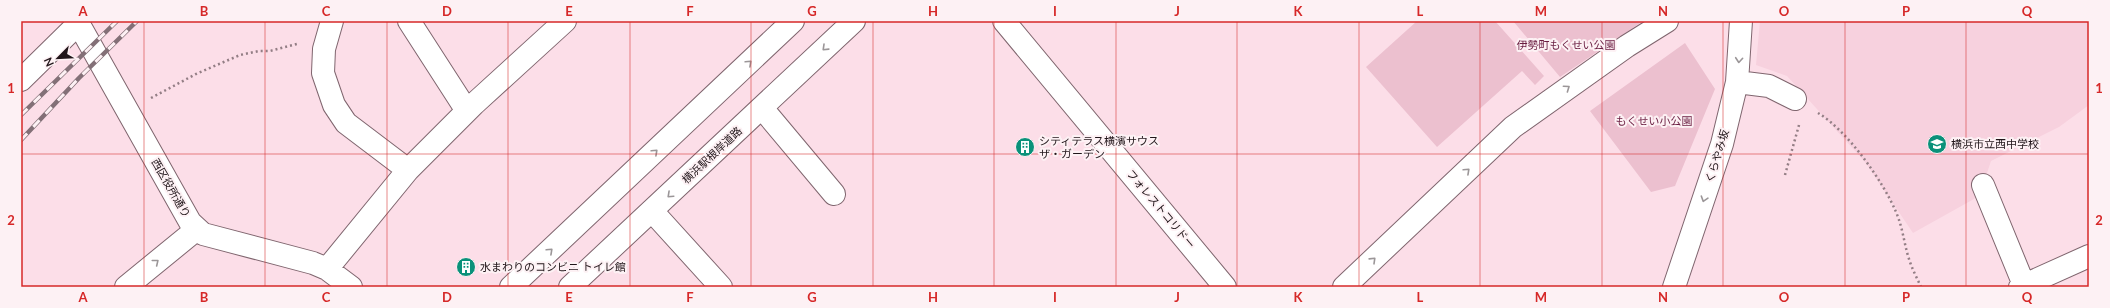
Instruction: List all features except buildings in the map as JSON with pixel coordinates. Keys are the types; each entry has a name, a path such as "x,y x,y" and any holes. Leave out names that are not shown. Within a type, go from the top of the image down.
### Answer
{"street":[{"path":"409,21 467,111"},
{"path":"326,269 408,170 467,111 565,21"},
{"name":"横浜駅根岸道路","path":"570,287 854,21"},
{"name":"フォレストコリドー","path":"1004,21 1225,287"},
{"path":"1344,287 1513,128 1627,46 1667,21"},
{"name":"くらやみ坂","path":"1674,287 1722,144 1737,82 1740,21"},
{"path":"21,80 77,22"},
{"name":"西区役所通り","path":"77,22 182,208 204,234 214,238 313,263 326,269 352,287"},
{"path":"512,287 784,24"},
{"path":"329,30 323,72 334,105 346,123 408,170"},
{"path":"1737,82 1769,86 1795,99"},
{"path":"762,108 834,194"},
{"path":"1983,186 2022,286 2089,256"},
{"path":"652,211 721,287"},
{"path":"126,287 198,228"}],"path":[{"path":"127,112 196,74 240,55 329,30"},
{"path":"1785,175 1802,116 1795,99"},
{"path":"1795,99 1825,117 1855,148 1873,171 1896,212 1905,239 1909,260 1922,287"}],"shaded area":[{"name":"横浜市立西中学校","path":"1760,21 2089,21 2089,105 2059,127 1991,161 1983,185 1974,199 1913,233 1865,162 1787,76 1756,65"}],"green space":[{"path":"1417,21 1495,21 1544,76 1535,85 1522,71 1437,147 1366,67"},
{"name":"伊勢町もくせい公園","path":"1513,21 1643,21 1560,77"},
{"name":"もくせい小公園","path":"1685,43 1715,89 1675,186 1651,192 1590,111"}],"railway":[{"path":"21,115 117,21"},
{"path":"21,140 79,78 137,21"}],"place":[{"name":"横浜市立西中学校","path":"1937,144"},
{"name":"シティテラス横濱サウス ザ・ガーデン","path":"1025,147"},
{"name":"水まわりのコンビニ トイレ館","path":"466,267"}]}
